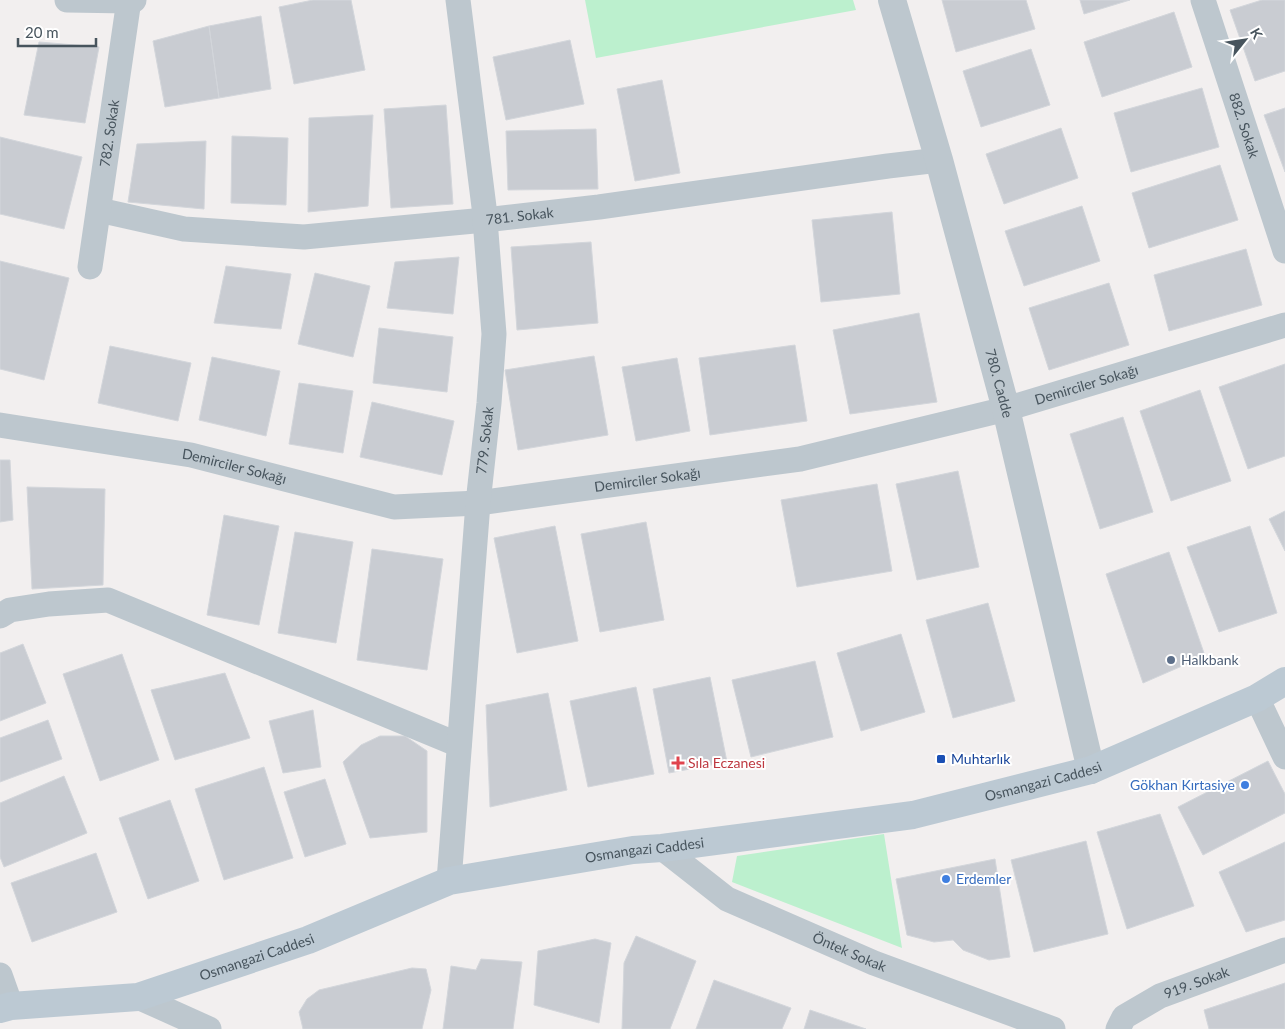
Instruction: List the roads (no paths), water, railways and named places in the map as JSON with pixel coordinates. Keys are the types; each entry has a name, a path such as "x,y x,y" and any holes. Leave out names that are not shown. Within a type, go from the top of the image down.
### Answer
{"main road":[{"name":"Osmangazi Caddesi","path":"6,1008 138,997 308,940 449,881 633,850 662,848 913,815 1090,770 1257,698 1285,682"}],"street":[{"path":"67,0 131,0"},
{"name":"782. Sokak","path":"90,267 131,0"},
{"name":"779. Sokak","path":"449,881 478,503 494,334 485,220 458,0"},
{"name":"780. Cadde","path":"892,0 939,160 1006,409 1090,770"},
{"name":"882. Sokak","path":"1204,0 1285,251"},
{"name":"781. Sokak","path":"99,210 184,229 304,237 599,207 939,160"},
{"name":"Demirciler Sokağı","path":"0,425 191,455 394,507 478,503 800,459 1006,409 1285,325"},
{"path":"0,616 10,610 49,604 108,600 459,745"},
{"path":"1257,698 1285,757"},
{"name":"Öntek Sokak","path":"662,848 727,899 874,963 1053,1029"},
{"name":"919. Sokak","path":"1118,1029 1124,1017 1160,996 1285,950"},
{"path":"0,975 6,1008"},
{"path":"138,997 209,1029"}],"place":[{"name":"Halkbank","path":"1171,660"},
{"name":"Muhtarlık","path":"941,759"},
{"name":"Sıla Eczanesi","path":"678,763"},
{"name":"Gökhan Kırtasiye","path":"1245,785"},
{"name":"Erdemler","path":"946,879"}]}
